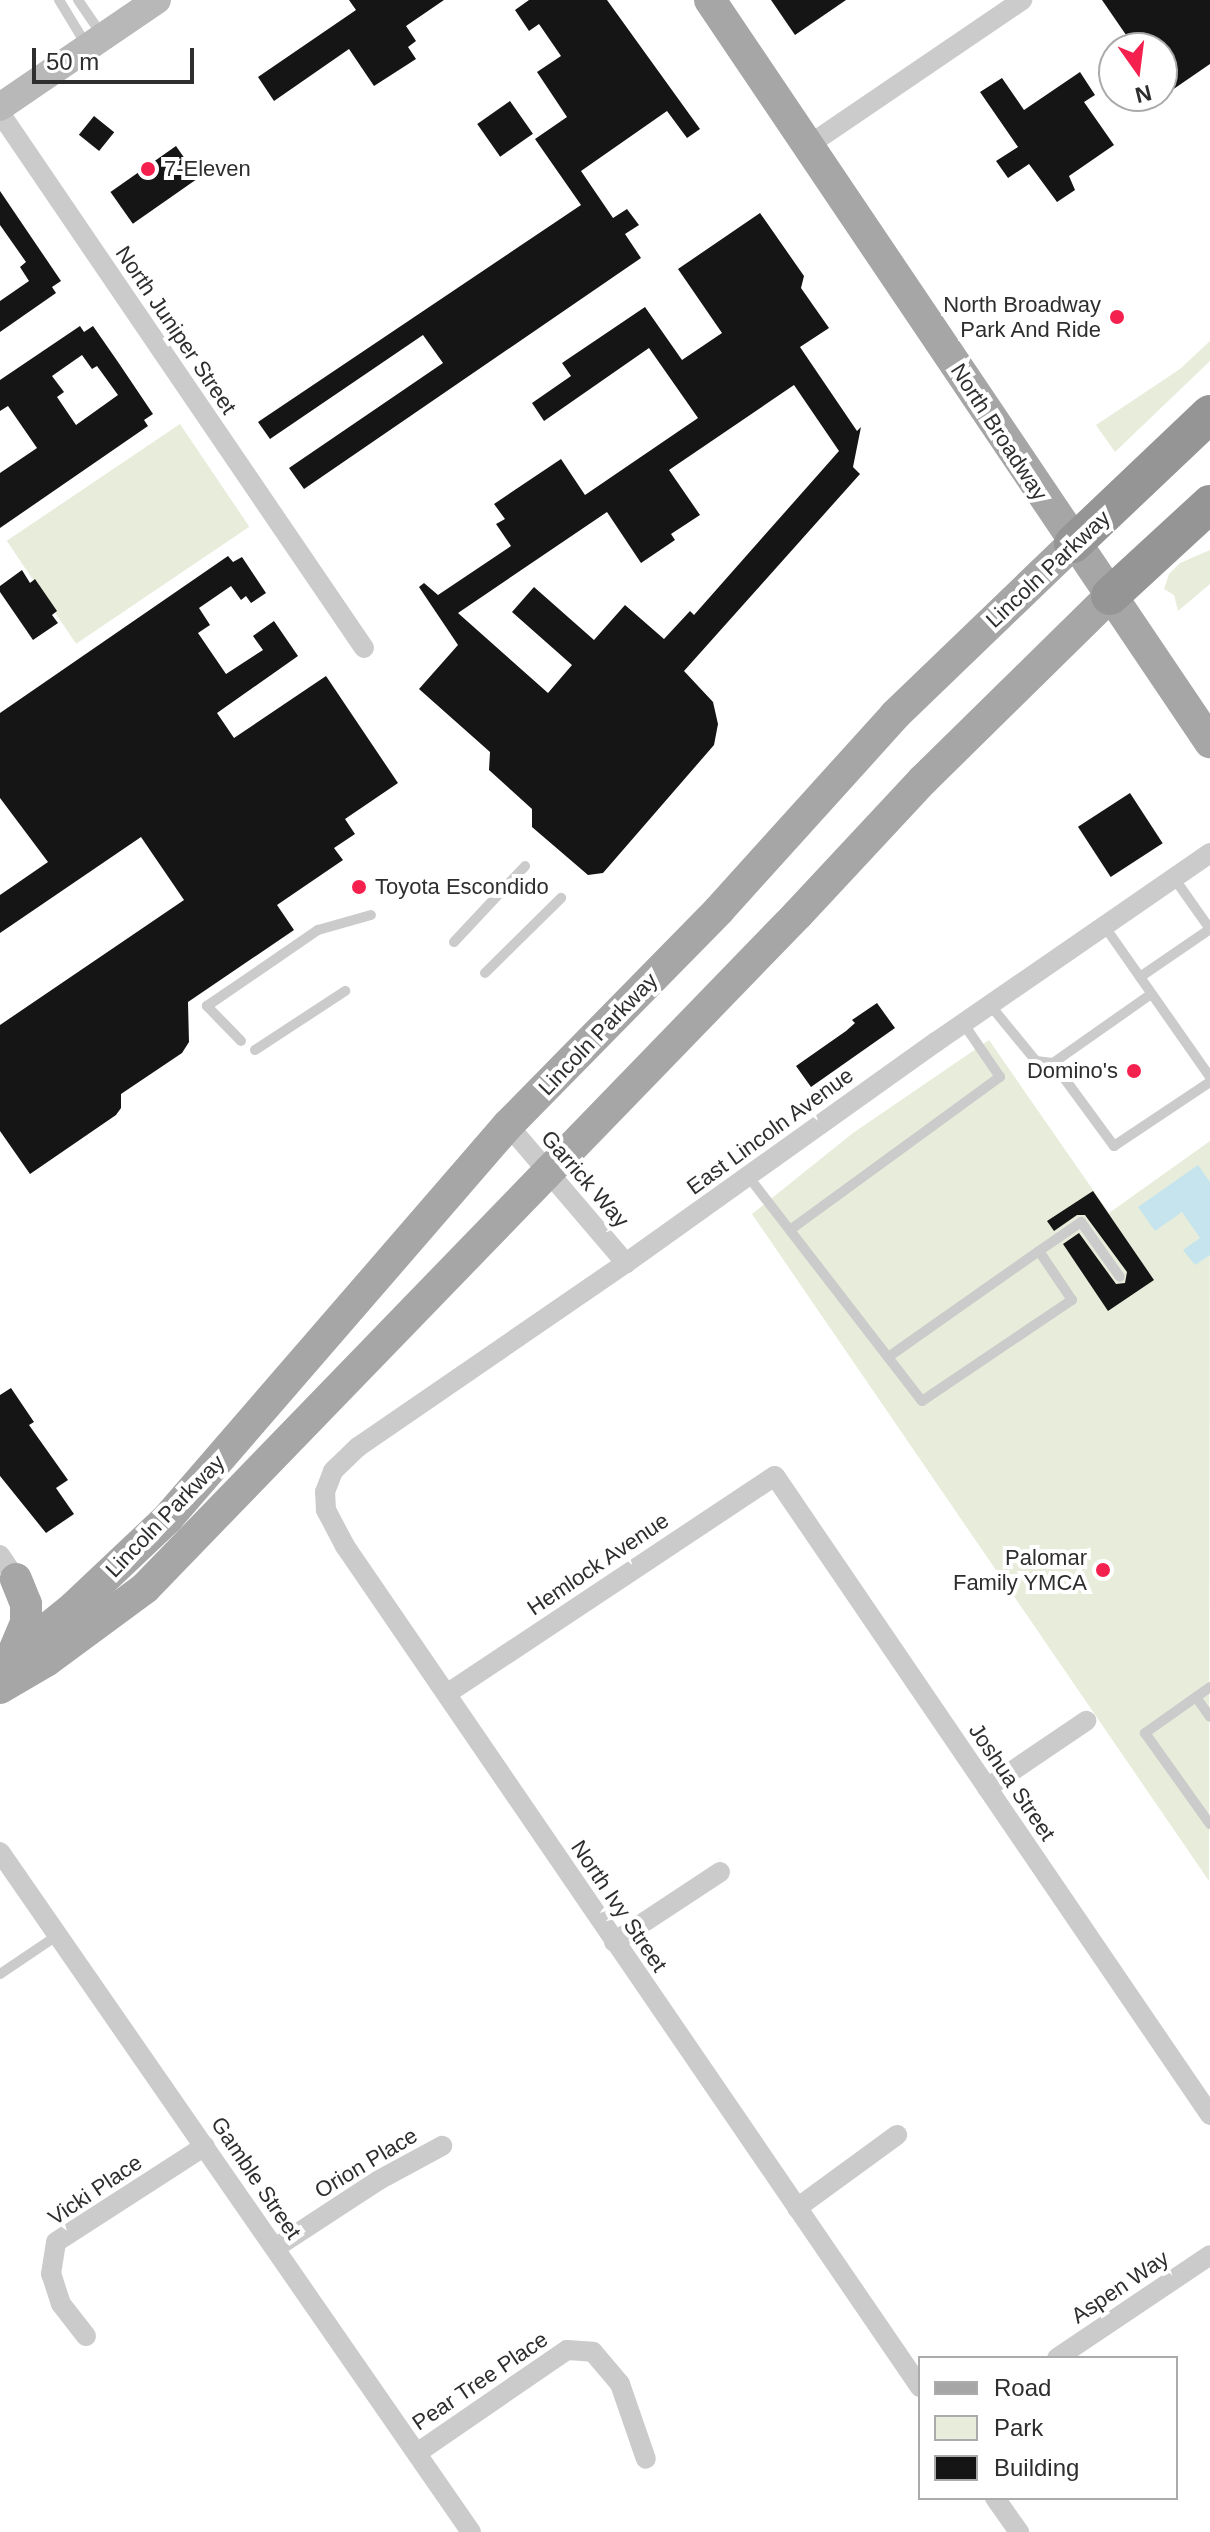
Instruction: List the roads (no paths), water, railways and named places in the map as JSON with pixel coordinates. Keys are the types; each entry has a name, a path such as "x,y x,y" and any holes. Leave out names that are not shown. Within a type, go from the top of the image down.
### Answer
{"highway":[{"name":"Lincoln Parkway","path":"1073,544 1210,414"},
{"name":"Lincoln Parkway","path":"1110,596 1210,504"}],"main road":[{"path":"0,110 157,0"},
{"name":"North Broadway","path":"710,0 1073,544 1210,742"},
{"name":"Lincoln Parkway","path":"4,1671 168,1518 508,1125 719,910 895,715 1073,544"},
{"name":"Lincoln Parkway","path":"4,1671 46,1661 145,1588 923,780 1110,596"},
{"path":"4,1671 26,1623 26,1604 8,1567"}],"street":[{"path":"809,145 1022,0"},
{"name":"North Juniper Street","path":"0,110 364,648"},
{"name":"East Lincoln Avenue","path":"358,1447 1210,853"},
{"name":"Garrick Way","path":"508,1125 626,1263"},
{"name":"North Ivy Street","path":"358,1447 333,1471 325,1492 326,1510 345,1546 918,2384"},
{"name":"Hemlock Avenue","path":"448,1693 775,1476"},
{"name":"Joshua Street","path":"775,1476 1210,2115"},
{"path":"987,1788 1086,1721"},
{"name":"Gamble Street","path":"0,1852 471,2532"},
{"path":"614,1942 720,1872"},
{"path":"797,2208 897,2135"},
{"name":"Vicki Place","path":"86,2336 61,2304 51,2274 56,2242 205,2146"},
{"name":"Orion Place","path":"275,2248 379,2180 442,2146"},
{"name":"Aspen Way","path":"1060,2356 1210,2255"},
{"name":"Pear Tree Place","path":"417,2453 567,2350 593,2352 620,2384 646,2459"},
{"path":"996,2500 1019,2532"}],"lane":[{"path":"59,0 96,42"},
{"path":"78,0 96,42"},
{"path":"454,942 525,866"},
{"path":"1140,977 1210,929 1174,878"},
{"path":"485,973 561,898"},
{"path":"241,1041 207,1006 318,930 371,915"},
{"path":"1053,1063 1114,1146 1210,1079 1105,927"},
{"path":"255,1050 345,991"},
{"path":"990,1005 1036,1061 1053,1063 1151,994"},
{"path":"790,1230 1000,1077 963,1023"},
{"path":"748,1176 922,1401 1072,1300 1039,1251"},
{"path":"888,1357 1081,1222 1120,1277"},
{"path":"1210,1687 1145,1733 1210,1824"},
{"path":"1196,1697 1210,1717"},
{"path":"0,1974 58,1935"}],"water":[{"path":"1198,1165 1210,1182 1210,1255 1195,1265 1183,1250 1200,1238 1182,1212 1155,1231 1138,1207"}],"place":[{"name":"7-Eleven","path":"148,169"},
{"name":"North Broadway Park And Ride","path":"1117,317"},
{"name":"Toyota Escondido","path":"359,887"},
{"name":"Domino's","path":"1134,1071"},
{"name":"Palomar Family YMCA","path":"1103,1570"}]}
